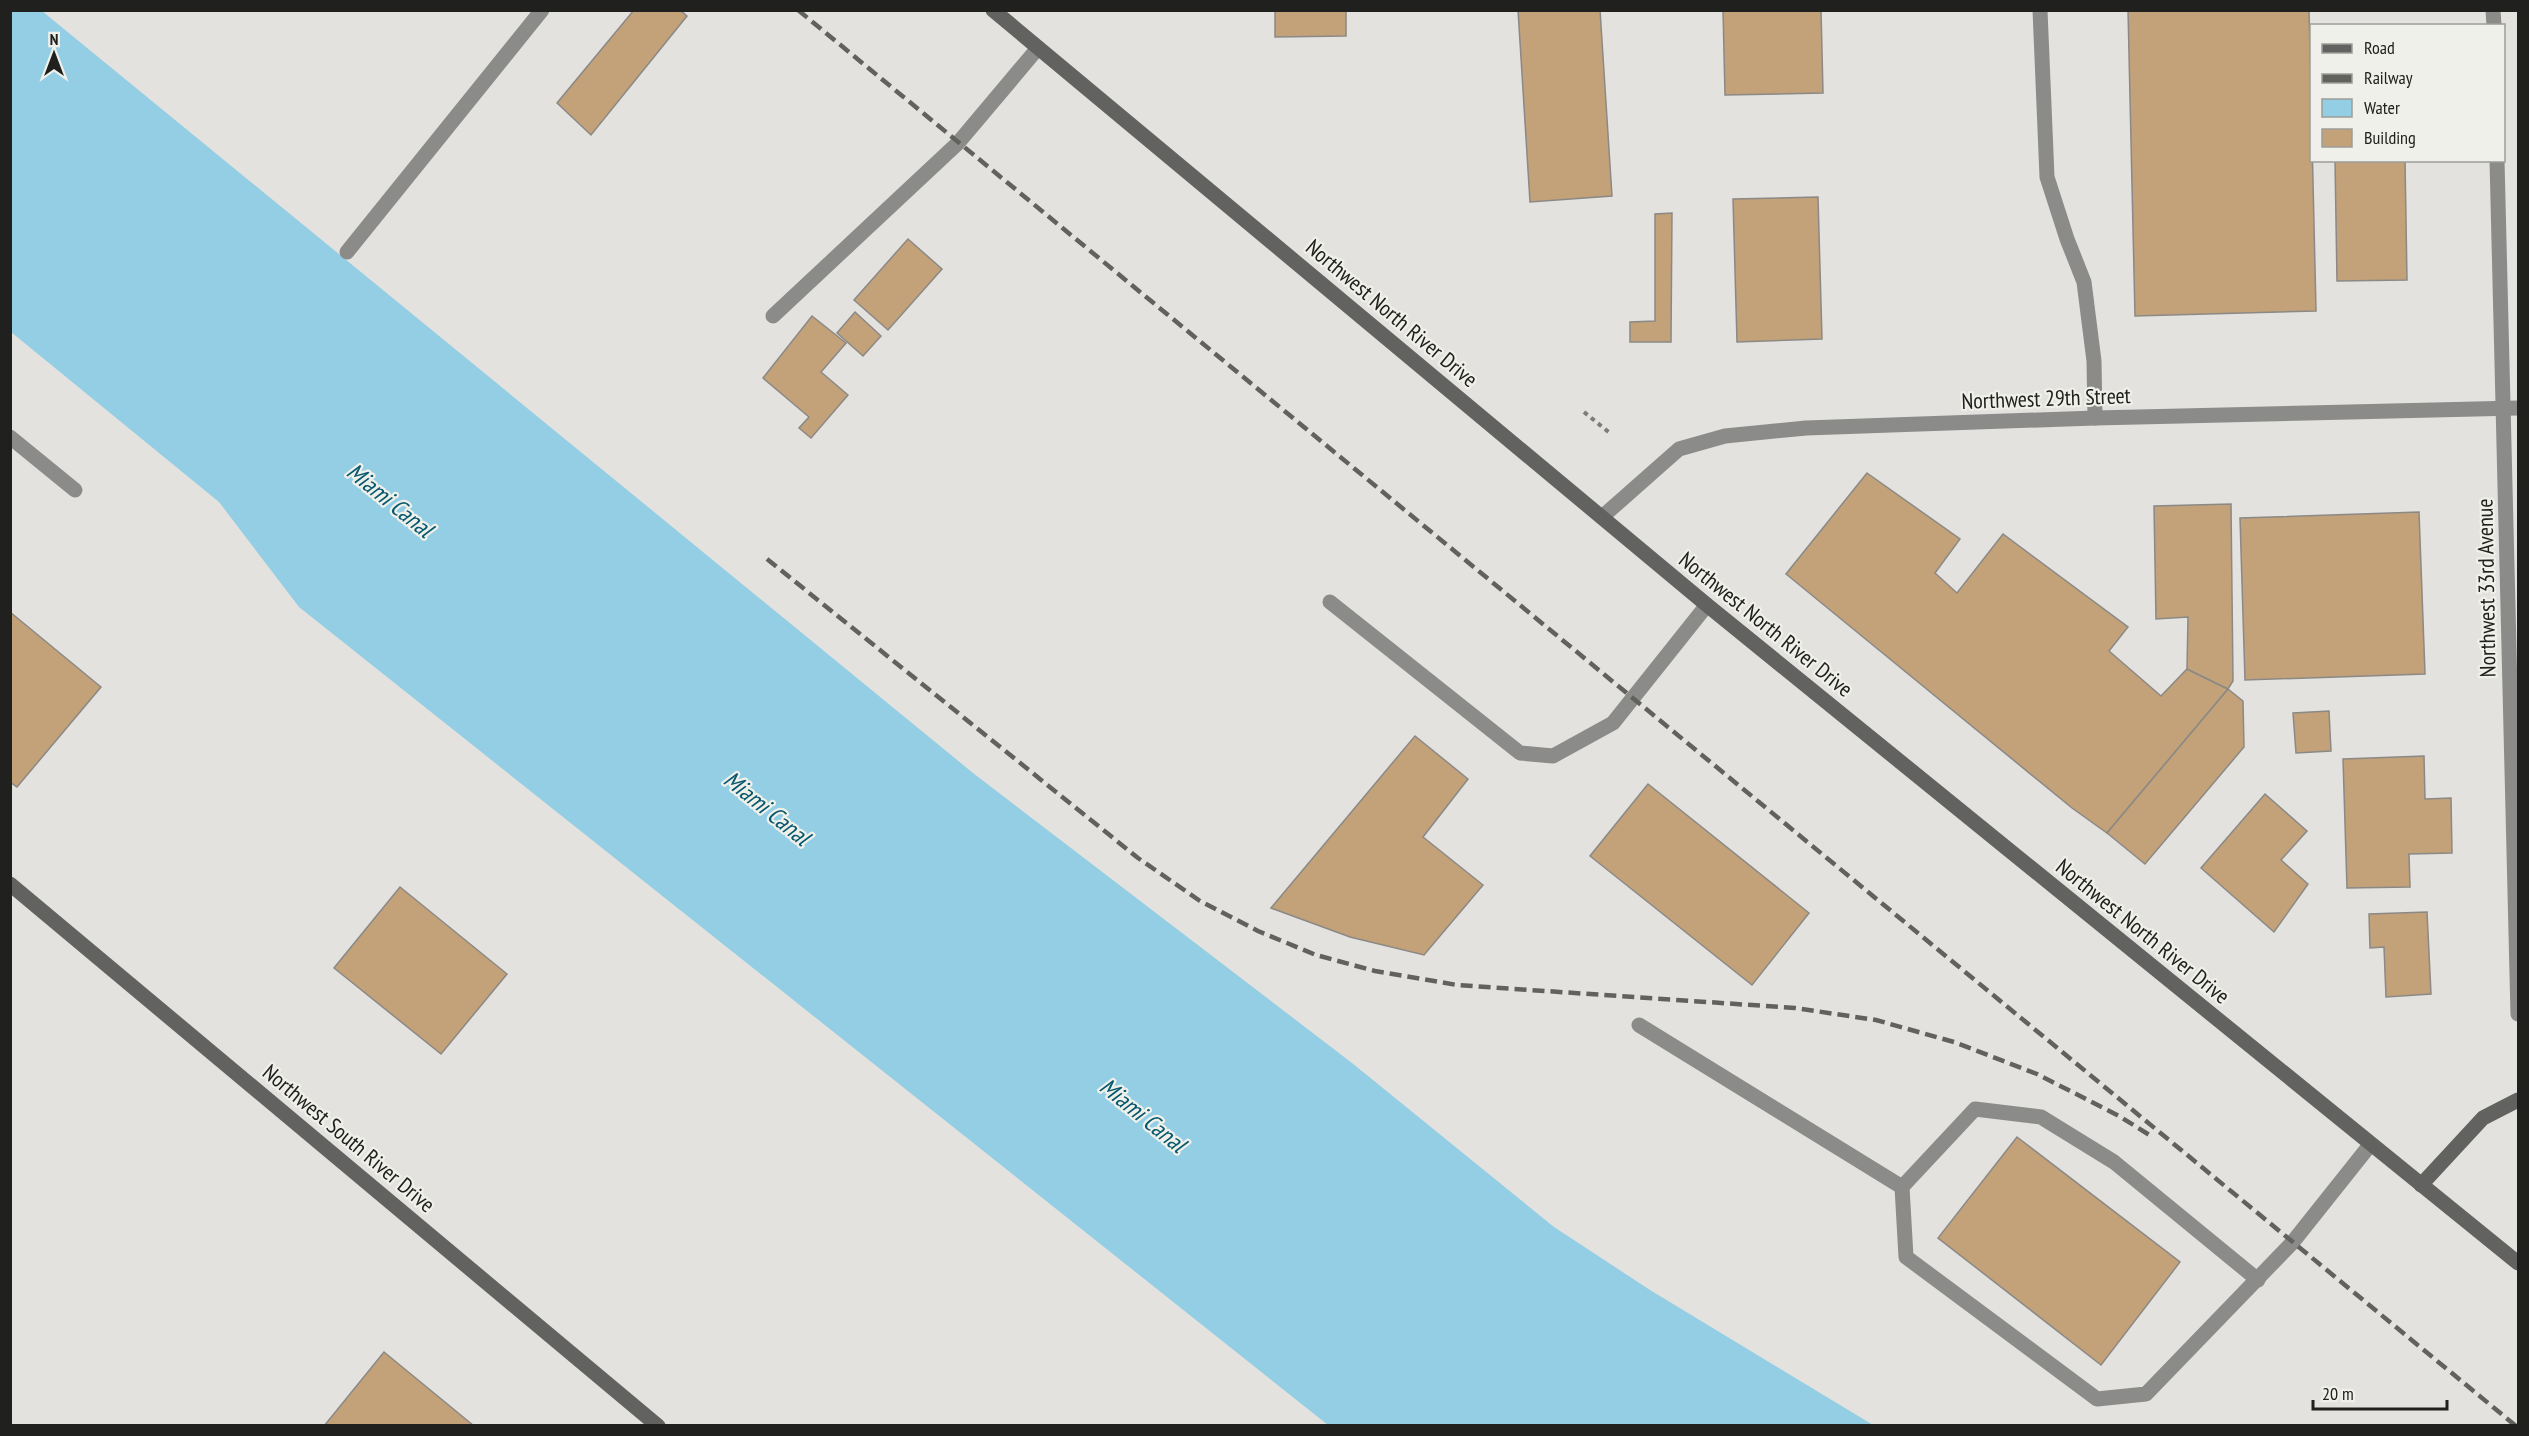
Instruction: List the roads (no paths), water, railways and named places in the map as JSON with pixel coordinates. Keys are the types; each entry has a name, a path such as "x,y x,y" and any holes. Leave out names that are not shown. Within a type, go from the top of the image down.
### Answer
{"main road":[{"name":"Northwest North River Drive","path":"993,10 1707,605 2518,1263"},
{"name":"Northwest South River Drive","path":"10,884 658,1425"},
{"path":"2421,1185 2484,1118 2518,1100"}],"street":[{"path":"347,252 542,10"},
{"path":"2040,10 2047,177 2084,282 2094,361 2095,418"},
{"path":"773,316 958,143 1038,48"},
{"name":"Northwest 33rd Avenue","path":"2497,162 2511,408 2518,1014"},
{"name":"Northwest 29th Street","path":"1602,517 1679,449 1725,436 1806,429 2095,418 2511,408"},
{"path":"10,437 75,490"},
{"path":"1330,602 1520,753 1553,756 1613,723 1707,605"},
{"path":"1639,1024 1902,1187"},
{"path":"2258,1280 2114,1162 2041,1117 1975,1109 1902,1187 1906,1257 2097,1399 2146,1394 2258,1280 2292,1243 2370,1145"}],"water":[{"name":"Miami Canal","path":"10,11 42,11 973,773 1352,1063 1554,1227 1650,1290 1873,1425 1328,1425 299,607 219,502 11,332"}],"railway":[{"path":"798,10 2516,1426"},
{"path":"767,559 1138,858 1200,901 1258,931 1316,955 1375,971 1457,985 1795,1008 1876,1020 1954,1042 2037,1074 2119,1116 2151,1136"}]}
